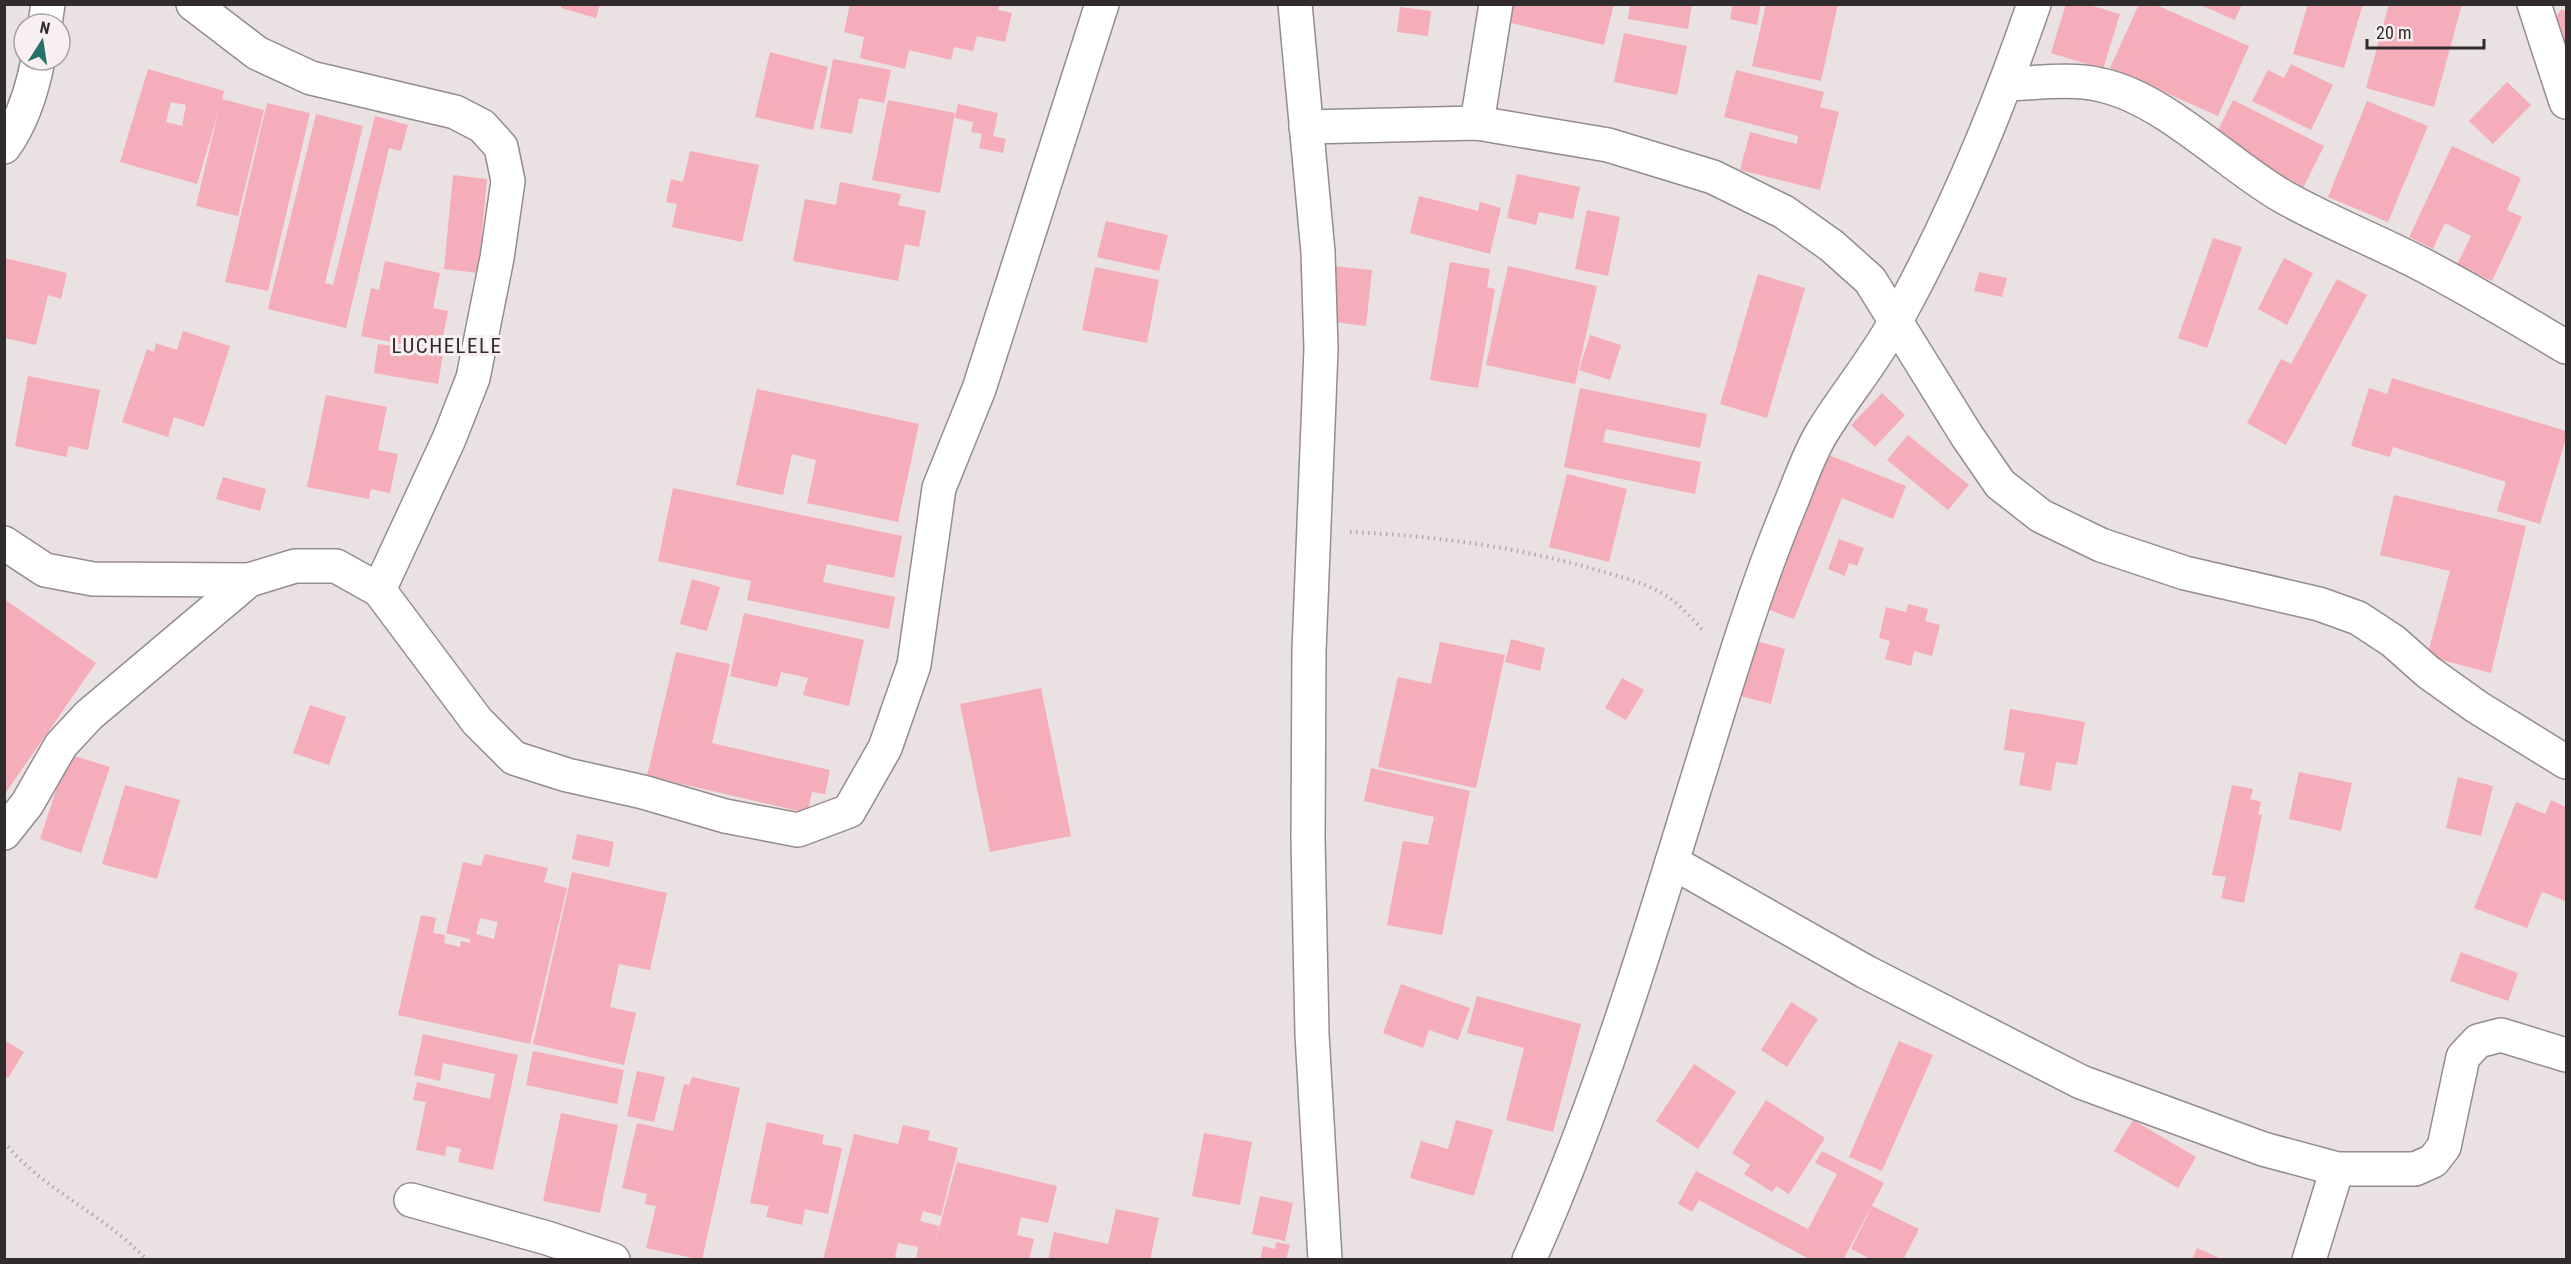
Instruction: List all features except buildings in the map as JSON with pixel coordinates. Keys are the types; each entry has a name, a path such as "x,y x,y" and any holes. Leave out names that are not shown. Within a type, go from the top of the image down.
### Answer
{"street":[{"path":"193,4 257,52 311,78 455,112 482,126 501,147 508,180 497,258 473,378 448,439 379,590"},
{"path":"4,543 45,570 93,579 249,580 295,566 336,566 379,590 477,721 514,758 567,775 643,792 725,816 798,830 849,811 885,748 914,665 939,488 983,378 1102,4"},
{"path":"1295,4 1318,252 1321,349 1309,651 1308,839 1312,1034 1325,1260"},
{"path":"1477,123 1496,4"},
{"path":"1529,1260 1581,1135 1672,862 1761,577 1820,435 1896,321 1952,210 2006,84 2034,4"},
{"path":"2534,4 2566,102"},
{"path":"4,147 16,130 35,72"},
{"path":"2006,84 2070,82 2101,85 2132,95 2188,130 2245,173 2282,196 2416,262 2566,347"},
{"path":"1306,127 1477,123 1608,145 1713,177 1784,212 1832,246 1870,280 1967,436 2000,484 2042,516 2101,545 2185,573 2319,604 2358,618 2393,641 2428,672 2477,707 2566,762"},
{"path":"4,833 27,804 61,745 89,715 249,580"},
{"path":"1672,862 1866,972 2081,1082 2262,1149 2337,1169 2415,1169 2433,1161 2444,1146 2463,1057 2478,1041 2501,1035 2566,1055"},
{"path":"2309,1260 2337,1169"},
{"path":"411,1200 547,1238 613,1260"}],"path":[{"path":"1314,531 1424,536 1503,547 1577,564 1638,582 1667,596 1694,620 1732,666"},
{"path":"4,1142 17,1158 42,1179 130,1241 147,1260"}],"district":[{"name":"LUCHELELE","path":"447,346"}]}
